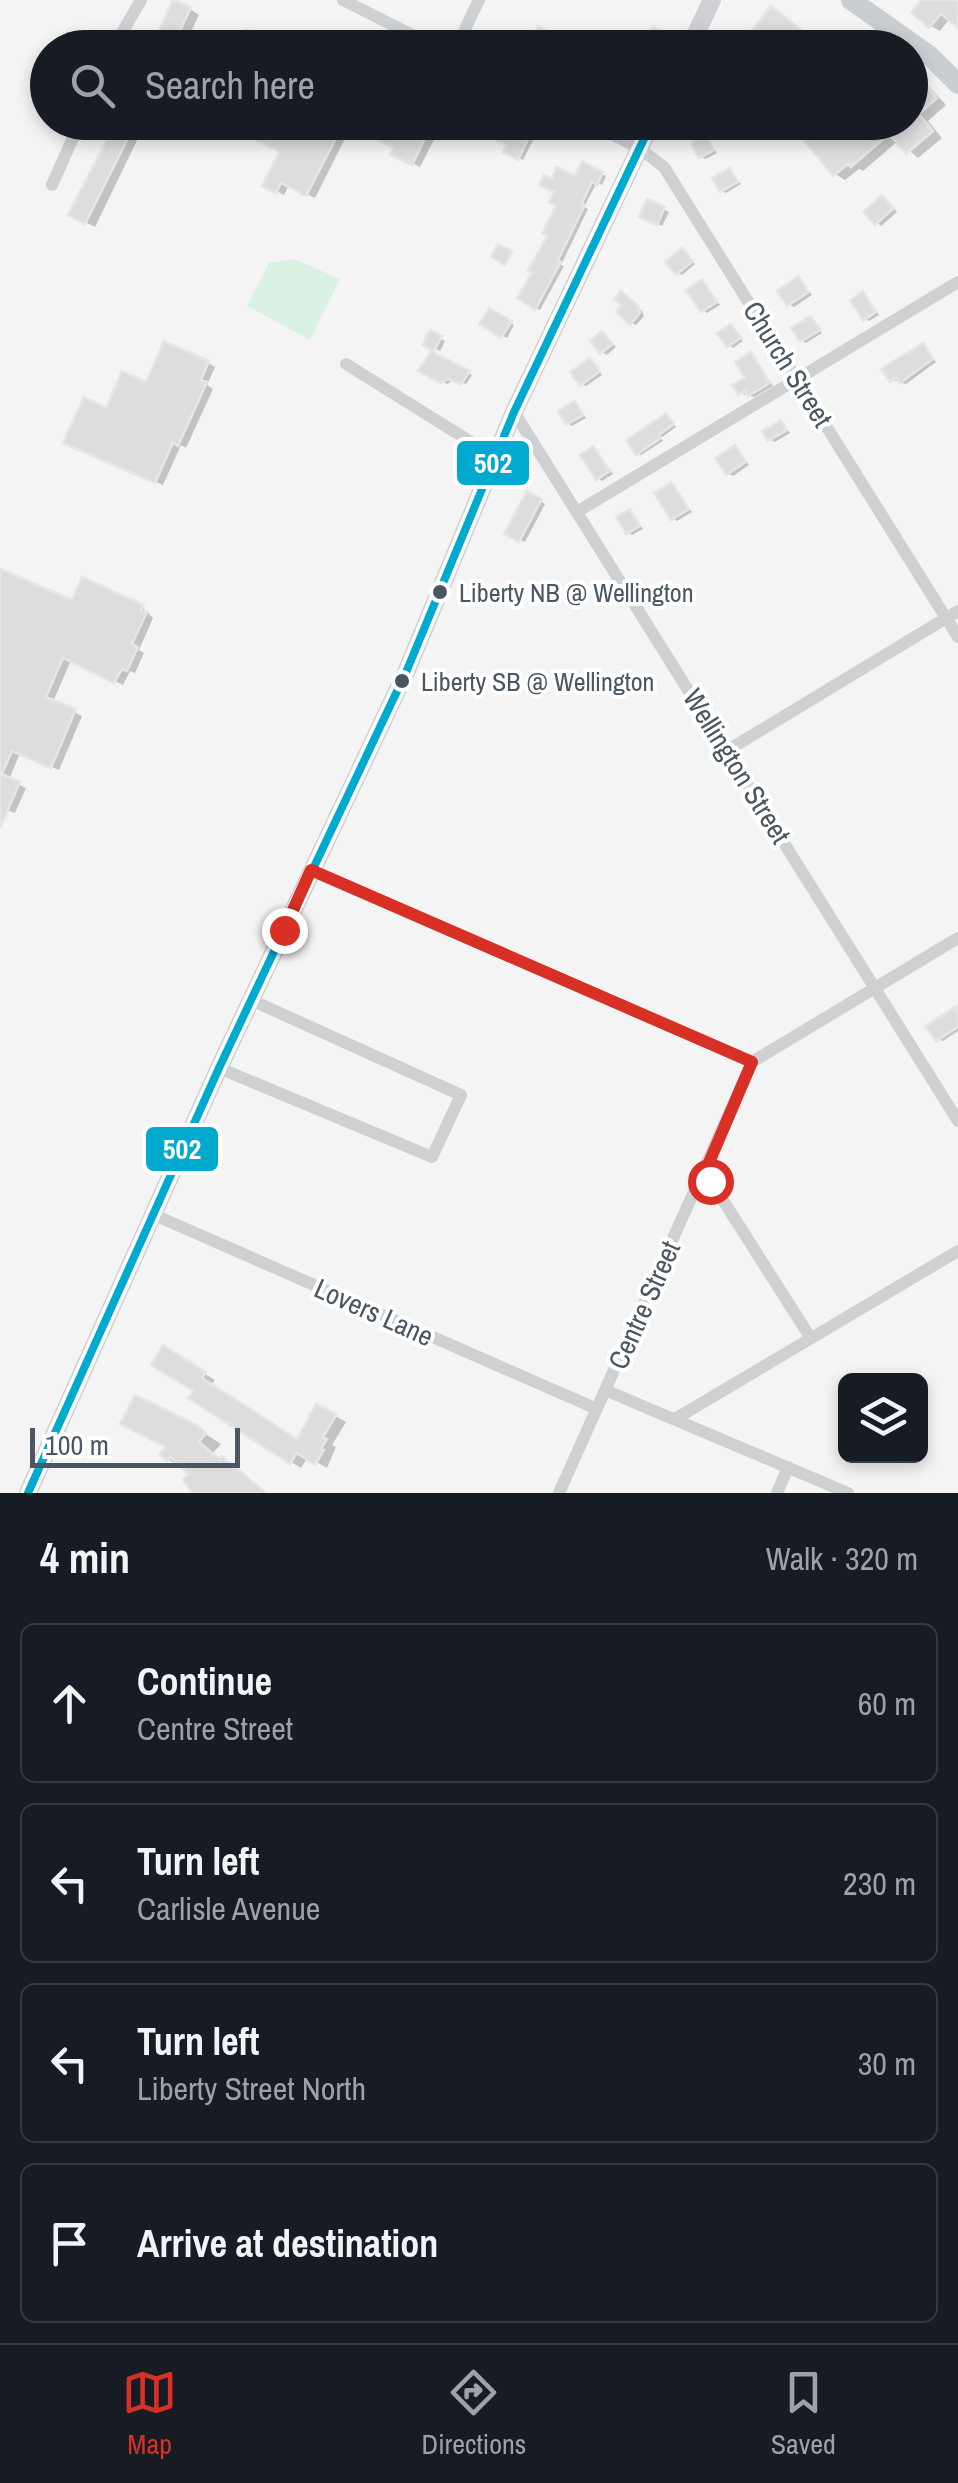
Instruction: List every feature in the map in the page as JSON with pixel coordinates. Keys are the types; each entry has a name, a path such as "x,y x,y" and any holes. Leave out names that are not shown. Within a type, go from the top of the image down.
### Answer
{"main road":[{"path":"697,30 712,0"},
{"path":"851,0 893,30"},
{"path":"928,55 958,84"},
{"path":"28,1493 219,1068 407,670 514,412 643,140"}],"street":[{"path":"123,30 141,0"},
{"path":"343,0 402,30"},
{"path":"465,30 479,0"},
{"path":"52,185 72,140"},
{"name":"Church Street","path":"623,140 664,167 796,378 952,614 958,637"},
{"path":"577,512 958,282"},
{"path":"346,364 494,457"},
{"name":"Wellington Street","path":"514,412 958,1121"},
{"path":"728,750 952,614"},
{"path":"311,870 752,1062 958,938"},
{"path":"219,1068 432,1157 448,1125 462,1094 251,1000"},
{"name":"Centre Street","path":"560,1493 752,1062"},
{"path":"705,1172 810,1337"},
{"name":"Lovers Lane","path":"152,1214 597,1409"},
{"path":"676,1419 958,1251"},
{"path":"606,1390 848,1493"},
{"path":"777,1493 788,1467"}],"green space":[{"path":"294,259 340,279 310,340 247,306 269,263"}],"building":[{"path":"173,0 191,7 180,30 159,30"},
{"path":"921,0 958,0 958,28 941,14 929,28 911,13"},
{"path":"771,6 802,30 752,30"},
{"path":"928,88 937,98 928,106"},
{"path":"107,140 127,140 85,224 68,215"},
{"path":"256,140 335,140 306,196 281,183 276,193 262,186 279,152"},
{"path":"377,140 424,140 412,165 390,155 393,148"},
{"path":"496,140 528,140 518,160 503,152 506,145"},
{"path":"709,140 714,150 699,158 691,144"},
{"path":"804,140 882,140 851,167 848,164 833,176"},
{"path":"894,140 922,140 906,154"},
{"path":"582,161 603,172 597,185 592,182 558,260 561,262 535,310 517,298 532,273 528,271 547,236 542,233 556,206 549,202 554,192 539,185 544,175 552,178 557,167 575,176"},
{"path":"730,168 738,182 720,192 712,178"},
{"path":"882,195 894,208 875,225 863,212"},
{"path":"647,199 665,207 657,225 639,217"},
{"path":"498,244 512,251 505,265 491,257"},
{"path":"682,248 693,261 676,275 665,262"},
{"path":"798,276 809,292 787,306 777,291"},
{"path":"702,279 717,302 701,312 686,290"},
{"path":"621,291 638,306 640,313 630,325 616,312 621,305 614,299"},
{"path":"863,291 876,312 863,321 850,300"},
{"path":"489,308 512,321 501,338 479,324"},
{"path":"811,316 820,330 800,342 791,328"},
{"path":"731,324 741,338 727,347 717,333"},
{"path":"430,330 442,336 434,351 422,345"},
{"path":"602,331 613,344 600,354 590,341"},
{"path":"164,341 209,361 201,380 207,382 178,446 173,443 155,483 63,443 84,397 106,408 122,371 146,382"},
{"path":"923,343 933,359 900,383 896,378 890,382 881,369"},
{"path":"431,351 470,371 461,384 448,379 440,383 418,371"},
{"path":"751,352 770,383 748,396 745,391 738,395 732,385 745,378 735,362"},
{"path":"590,358 600,371 580,386 570,372"},
{"path":"575,401 583,415 566,425 558,411"},
{"path":"666,413 674,424 636,455 626,440"},
{"path":"781,420 787,430 768,441 762,431"},
{"path":"735,445 746,462 726,475 715,458"},
{"path":"593,446 610,471 596,480 580,455"},
{"path":"671,482 689,509 671,520 654,493"},
{"path":"527,491 542,499 519,542 504,534"},
{"path":"630,509 640,526 626,534 616,517"},
{"path":"0,569 72,600 82,577 144,605 141,610 147,612 132,644 138,647 127,671 122,669 114,683 63,658 46,697 76,709 51,768 12,751 2,774 20,782 0,828"},
{"path":"958,1005 958,1027 936,1041 925,1026"},
{"path":"163,1345 206,1372 202,1378 297,1439 316,1404 337,1414 323,1437 327,1439 321,1449 324,1450 315,1465 297,1453 290,1464 188,1398 193,1391 151,1365"},
{"path":"135,1395 197,1425 206,1433 199,1442 266,1493 192,1493 183,1479 188,1474 171,1457 167,1461 159,1454 165,1447 120,1424"}],"transit line":[{"name":"502","path":"28,1493 219,1068 407,670 514,412 643,140"}],"place":[{"name":"Liberty NB @ Wellington","path":"440,592"},
{"name":"Liberty SB @ Wellington","path":"402,681"}],"route":[{"path":"284,930 311,870 752,1062 705,1172 710,1181"}]}
